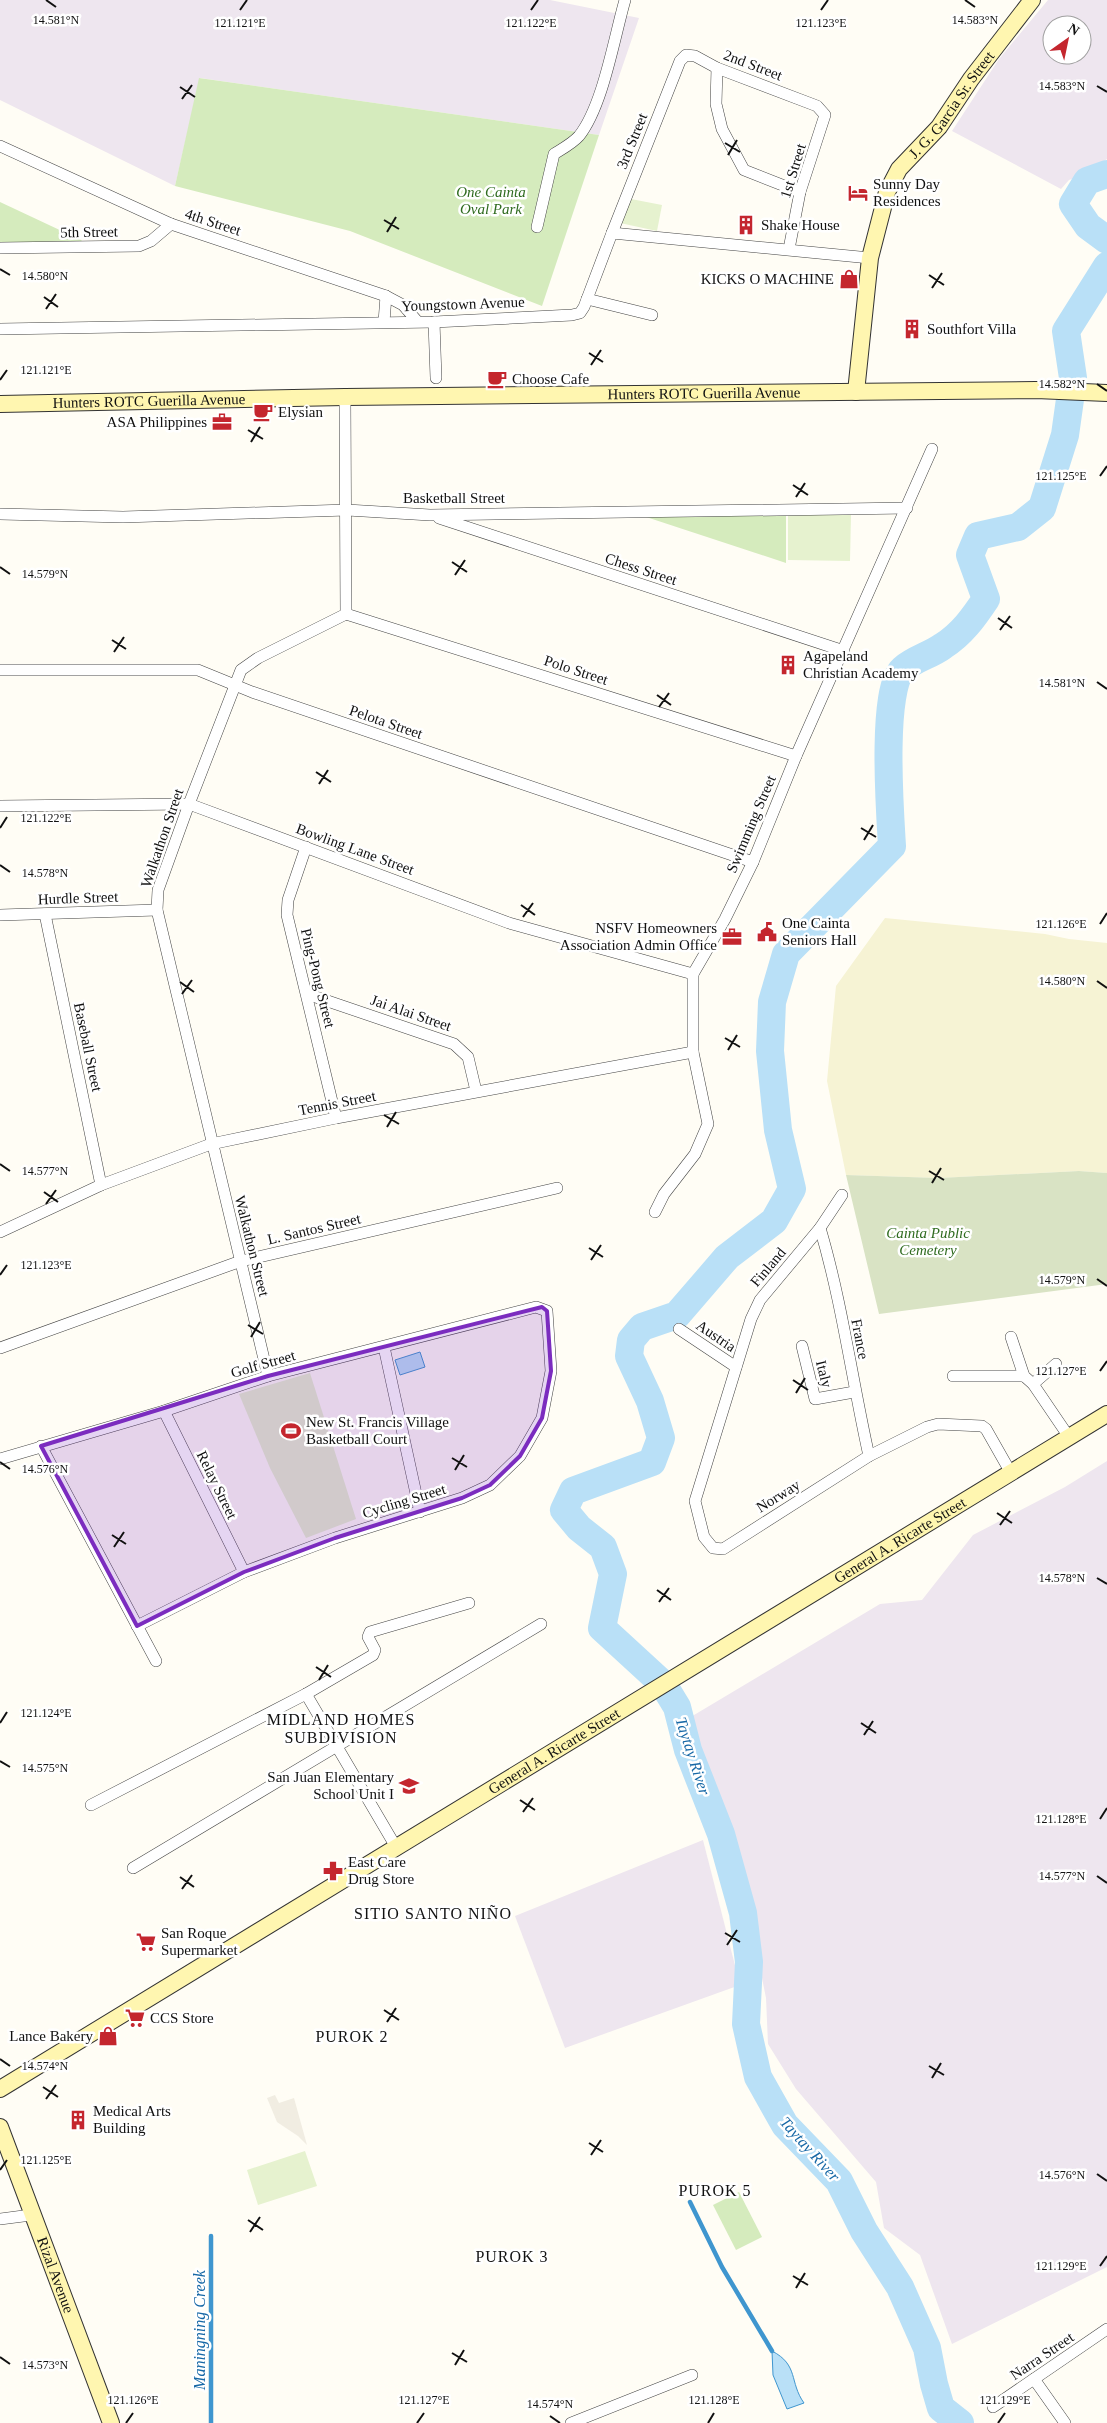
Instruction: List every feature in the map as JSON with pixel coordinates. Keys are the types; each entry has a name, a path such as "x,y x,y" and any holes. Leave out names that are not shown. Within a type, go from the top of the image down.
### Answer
{"street":[{"path":"537,228 554,154 578,137 590,117 601,89 625,0"},
{"name":"J. G. Garcia Sr. Street","path":"856,392 870,258 886,192 899,169 939,127 976,71 1032,0"},
{"name":"2nd Street","path":"680,61 686,55 695,56 717,68 817,106"},
{"name":"3rd Street","path":"612,233 680,61"},
{"path":"717,68 716,104 722,129 744,170 800,192"},
{"name":"1st Street","path":"789,249 800,192 824,123 825,115 817,106"},
{"name":"4th Street","path":"0,146 171,224 386,296 403,305 417,321"},
{"path":"152,241 154,216"},
{"name":"5th Street","path":"0,248 139,246 152,241 171,224"},
{"path":"612,233 870,258"},
{"name":"Youngstown Avenue","path":"0,329 434,322 572,315 580,313 587,300 612,233"},
{"path":"384,322 386,296"},
{"path":"587,300 652,315"},
{"path":"434,322 436,378"},
{"name":"Hunters ROTC Guerilla Avenue","path":"0,404 1036,390 1107,393"},
{"path":"345,398 346,614"},
{"name":"Swimming Street","path":"693,974 725,919 753,862 796,756 932,448"},
{"name":"Basketball Street","path":"0,514 123,516 347,510 430,515 907,508"},
{"name":"Chess Street","path":"430,515 844,651"},
{"name":"Walkathon Street","path":"268,1376 211,1144 157,910 158,890 241,670 258,658 346,614"},
{"name":"Polo Street","path":"346,614 796,756"},
{"name":"Pelota Street","path":"0,670 198,670 234,685 753,862"},
{"name":"Bowling Lane Street","path":"0,806 189,804 509,923 693,974"},
{"name":"Ping-Pong Street","path":"306,846 288,900 287,915 336,1118"},
{"name":"Hurdle Street","path":"0,915 157,910"},
{"name":"Baseball Street","path":"45,914 101,1185"},
{"path":"655,1212 664,1194 695,1154 708,1124 693,1052 693,974"},
{"name":"Jai Alai Street","path":"307,994 454,1044 468,1057 476,1091"},
{"name":"Tennis Street","path":"0,1232 101,1185 211,1144 476,1091 693,1052"},
{"name":"L. Santos Street","path":"0,1348 241,1261 557,1188"},
{"name":"Finland","path":"736,1367 751,1319 760,1300 820,1228 842,1195"},
{"name":"France","path":"820,1228 829,1258 854,1392 869,1456"},
{"name":"Golf Street","path":"0,1459 164,1411 268,1376 536,1307"},
{"name":"Cycling Street","path":"137,1626 244,1572 335,1538 462,1498 490,1486 520,1456 542,1418 551,1371 547,1311 536,1307"},
{"name":"Austria","path":"679,1329 736,1367"},
{"path":"1012,1337 1028,1380 1069,1437"},
{"name":"Italy","path":"802,1346 815,1399 854,1392"},
{"path":"384,1347 420,1512"},
{"path":"953,1376 1028,1380 1056,1364"},
{"name":"Norway","path":"736,1367 695,1501 704,1537 713,1548 723,1548 869,1456 938,1424 982,1426 986,1429 1011,1473"},
{"name":"Relay Street","path":"164,1411 244,1572"},
{"name":"General A. Ricarte Street","path":"0,2089 1107,1414"},
{"path":"41,1446 156,1661"},
{"path":"91,1805 306,1694 375,1653 368,1636 370,1632 469,1603"},
{"path":"133,1868 541,1624"},
{"path":"306,1694 396,1847"},
{"name":"Rizal Avenue","path":"0,2127 31,2214 111,2423"},
{"path":"0,2219 31,2214"},
{"name":"Narra Street","path":"993,2408 1107,2329"},
{"path":"571,2423 692,2375"},
{"path":"1034,2379 1065,2423"}],"highlighted area":[{"path":"542,1307 547,1311 551,1371 542,1418 520,1456 490,1485 462,1498 335,1538 244,1572 137,1626 41,1446 268,1376"}],"shaded area":[{"path":"0,0 550,0 639,18 599,135 200,78 175,186 0,100"},
{"path":"1048,0 1107,0 1107,159 1086,174 1069,180 1061,189 952,131 999,59"},
{"path":"885,918 1045,934 1069,939 1107,943 1107,1173 1079,1171 939,1178 846,1175 827,1081 836,986"},
{"path":"1107,1461 1107,2267 952,2344 920,2255 884,2228 876,2182 796,2089 768,2044 766,1998 729,1823 709,1772 684,1721 880,1604 922,1600 973,1535 1065,1487"},
{"path":"703,1840 740,1985 565,2048 515,1916"},
{"path":"275,2095 279,2103 294,2098 307,2145 298,2136 277,2122 267,2098"}],"green space":[{"name":"One Cainta Oval Park","path":"199,78 599,135 542,306 350,231 175,186"},
{"path":"631,199 662,205 657,231 620,223"},
{"path":"0,202 81,240 87,246 0,244"},
{"path":"634,513 786,514 786,563"},
{"path":"788,515 851,515 850,561 788,560"},
{"name":"Cainta Public Cemetery","path":"1079,1171 1107,1173 1107,1284 879,1314 846,1175 939,1178"},
{"name":"New St. Francis Village Basketball Court","path":"310,1373 356,1519 306,1538 270,1468 239,1394"},
{"path":"305,2151 317,2186 258,2205 247,2170"},
{"path":"739,2192 762,2237 736,2250 713,2205"}],"water":[{"path":"420,1352 425,1367 400,1375 395,1360"},
{"path":"772,2351 781,2356 790,2368 796,2388 804,2403 787,2409 773,2375"}],"waterway":[{"path":"1107,174 1087,181 1073,204 1088,226 1107,240"},
{"name":"Taytay River","path":"960,2423 941,2408 927,2348 900,2287 864,2231 839,2181 785,2125 758,2077 746,2024 749,1962 743,1913 721,1834 688,1750 677,1707 663,1684 602,1628 613,1574 603,1547 579,1528 564,1510 573,1491 652,1462 661,1438 650,1401 629,1356 631,1340 642,1327 677,1315 727,1257 774,1221 792,1189 778,1130 770,1051 772,1002 786,954 892,846 888,753 889,725 896,681 903,669 938,649 962,631 986,599 970,555 978,536 1018,527 1042,508 1065,435 1073,378 1066,331 1107,266"},
{"path":"690,2202 722,2267 772,2351"},
{"name":"Maningning Creek","path":"211,2236 211,2423"}],"place":[{"name":"Sunny Day Residences","path":"858,193"},
{"name":"Shake House","path":"746,225"},
{"name":"KICKS O MACHINE","path":"849,279"},
{"name":"Southfort Villa","path":"912,329"},
{"name":"Choose Cafe","path":"497,379"},
{"name":"Elysian","path":"263,412"},
{"name":"ASA Philippines","path":"222,422"},
{"name":"Agapeland Christian Academy","path":"788,665"},
{"name":"One Cainta Seniors Hall","path":"767,932"},
{"name":"NSFV Homeowners Association Admin Office","path":"732,937"},
{"name":"New St. Francis Village Basketball Court","path":"291,1431"},
{"name":"San Juan Elementary School Unit I","path":"409,1786"},
{"name":"East Care Drug Store","path":"333,1871"},
{"name":"San Roque Supermarket","path":"146,1942"},
{"name":"CCS Store","path":"135,2018"},
{"name":"Lance Bakery","path":"108,2036"},
{"name":"Medical Arts Building","path":"78,2120"}],"district":[{"name":"MIDLAND HOMES SUBDIVISION","path":"341,1728"},
{"name":"SITIO SANTO NIÑO","path":"433,1913"},
{"name":"PUROK 2","path":"352,2036"},
{"name":"PUROK 5","path":"715,2190"},
{"name":"PUROK 3","path":"512,2256"}]}
